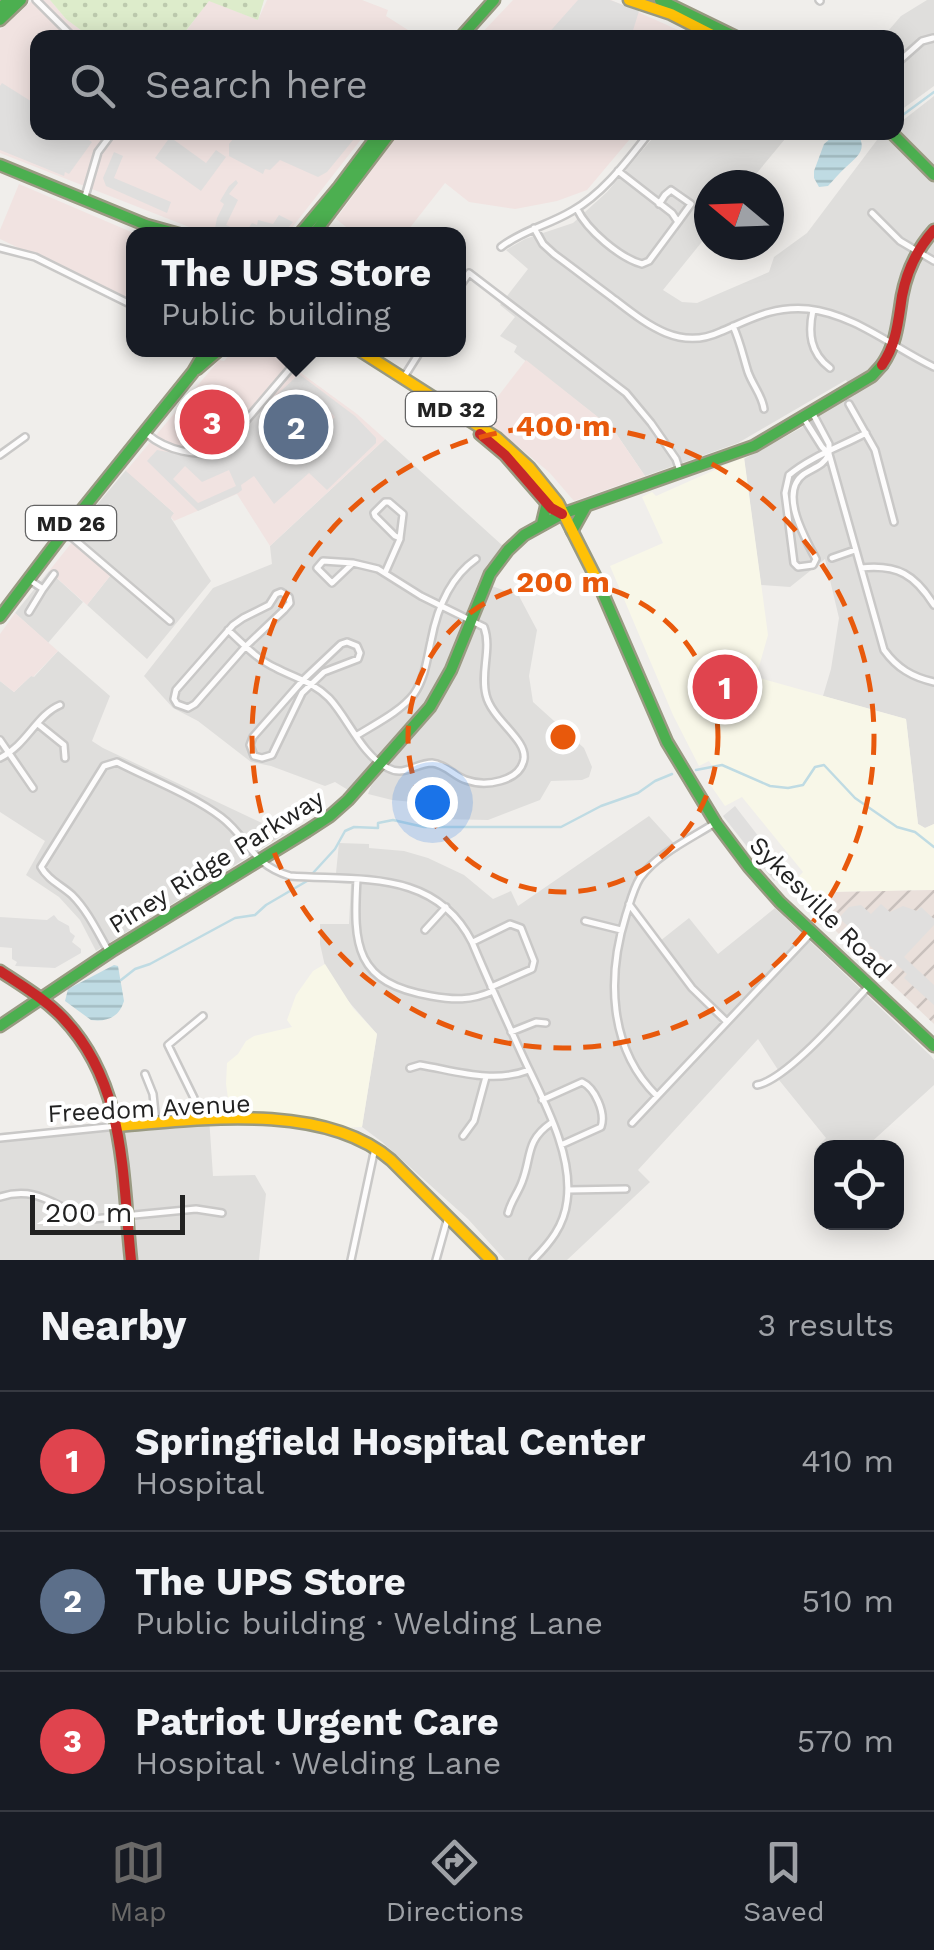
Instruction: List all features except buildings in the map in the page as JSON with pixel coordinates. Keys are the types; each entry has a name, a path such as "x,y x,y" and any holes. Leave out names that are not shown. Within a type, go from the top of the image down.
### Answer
{"street":[{"path":"0,8 9,0"},
{"path":"0,20 21,0"},
{"path":"36,0 66,30"},
{"path":"467,30 494,0"},
{"path":"633,0 702,30"},
{"path":"660,0 720,30"},
{"path":"904,57 922,41 934,38"},
{"path":"84,200 98,152 107,140"},
{"path":"305,227 374,140"},
{"path":"317,227 385,140"},
{"path":"501,247 577,209 596,195 643,140"},
{"path":"899,140 934,175"},
{"path":"0,165 154,227"},
{"path":"618,171 678,222"},
{"path":"577,209 588,228 638,264 649,262 691,204 671,190 659,204"},
{"path":"872,214 890,233 934,261"},
{"path":"534,228 554,254 661,332 693,339 709,337 745,319 771,312 813,310 847,320 934,368"},
{"path":"895,347 906,280 918,252 934,230"},
{"path":"0,248 35,257 126,302"},
{"path":"466,277 469,273 626,393 667,446 681,472"},
{"path":"813,310 810,341 820,360 830,368"},
{"path":"733,326 764,410"},
{"name":"Piney Ridge Parkway","path":"0,1026 109,952 330,816 382,764 439,694 483,588 518,540 562,514 754,446 872,376 895,347"},
{"name":"MD 26","path":"0,617 201,357"},
{"name":"MD 26","path":"193,372 210,357"},
{"path":"145,432 168,448 207,453 221,450 300,357"},
{"name":"Sykesville Road","path":"359,357 486,439 562,514"},
{"name":"Sykesville Road","path":"370,357 504,444 550,491 599,584 662,733 716,822 760,879 934,1046"},
{"path":"403,379 417,357"},
{"path":"848,404 875,450 894,522"},
{"path":"808,414 836,473 884,650 899,668 934,682"},
{"path":"829,454 793,489 798,523 816,559 813,565 798,567 794,564 785,485 792,472 866,433"},
{"path":"0,454 25,436"},
{"path":"385,572 400,538 403,514 385,502 375,516 400,538"},
{"path":"542,524 547,502"},
{"path":"572,531 586,506"},
{"path":"65,531 170,621"},
{"path":"832,558 855,550"},
{"path":"356,736 402,706 416,692 440,606 455,578 476,559"},
{"path":"228,630 275,668 312,684 335,705 382,764 399,772 434,764 463,779 482,783 512,777 524,757 522,744 495,715 486,698 482,675 487,633 480,624 371,566 353,563 322,561 318,568 335,583 353,563"},
{"path":"861,568 880,566 902,571 923,588 934,606"},
{"path":"29,612 54,574"},
{"path":"28,579 43,589"},
{"path":"278,593 288,594 288,606 246,646 195,704 188,708 174,699 176,690 228,630 269,606 278,593"},
{"path":"341,644 357,646 358,658 324,672 299,698 274,752 265,758 254,756 252,737 304,679 341,644"},
{"path":"0,758 18,747 52,708 60,705"},
{"path":"38,724 64,746 65,758"},
{"path":"0,740 33,788"},
{"path":"109,952 82,906 42,867 104,766 117,762 211,810 271,869 290,876 391,882 431,896 446,906 472,942 567,1166 567,1204 558,1230 533,1260"},
{"path":"657,1096 638,1076 629,1057 616,1006 614,963 639,880 658,859 716,822"},
{"path":"357,880 358,942 381,978 407,992 467,1000 534,966 521,928 510,924 472,942"},
{"path":"630,904 692,988 727,1022"},
{"path":"425,930 446,906"},
{"path":"585,921 622,930"},
{"path":"632,1123 812,932"},
{"path":"0,971 39,997 76,1031 106,1080 118,1126 131,1260"},
{"path":"757,1086 768,1083 796,1060 870,986"},
{"path":"197,1120 194,1098 168,1045 204,1016"},
{"path":"511,1032 536,1022 546,1024"},
{"path":"410,1068 420,1066 486,1077 529,1070"},
{"path":"145,1074 153,1094 156,1123"},
{"path":"463,1136 474,1120 486,1077"},
{"path":"542,1100 582,1082 598,1102 604,1120 601,1127 561,1145"},
{"name":"Freedom Avenue","path":"0,1138 237,1119 333,1130 376,1148 397,1165 491,1260"},
{"path":"508,1213 531,1146 552,1123"},
{"path":"351,1260 376,1148"},
{"path":"568,1190 626,1189"},
{"path":"0,1197 29,1193 99,1219 196,1209 222,1212"},
{"path":"436,1260 448,1216"}],"shaded area":[{"path":"33,0 50,0 81,30 30,30 30,140 361,140 292,227 189,227 0,153 0,30"},
{"path":"209,0 258,20 267,0 362,0 388,10 386,16 408,30 187,30"},
{"path":"513,0 611,0 678,30 485,30"},
{"path":"578,0 610,0 639,11 633,30 551,30"},
{"path":"927,0 934,0 934,86 904,108 904,30 889,30 901,16"},
{"path":"2,83 30,101 30,140 92,142 69,174 65,172 64,176 0,150"},
{"path":"934,96 934,824 925,828 918,824 906,719 823,696 839,618 825,559 790,587 761,585 744,459 855,395 846,380 738,443 645,476 613,429 514,352 517,346 500,336 515,317 500,305 528,269 506,250 525,239 573,223 607,192 651,140 784,140 759,170 694,170 694,252 663,290 682,302 697,303 769,272 773,260 784,260 784,250 807,233 877,140 904,140 904,119"},
{"path":"168,140 174,140 206,163 216,150 226,157 201,191 155,158"},
{"path":"232,140 353,140 327,172 318,177 280,160 263,174 229,156"},
{"path":"393,140 629,140 587,190 557,201 515,209 469,202 445,183 410,227 346,227 336,219"},
{"path":"114,152 123,156 114,178 171,202 167,213 106,186 103,178"},
{"path":"236,180 238,183 229,194 238,200 226,225 231,227 215,227 224,204 220,201"},
{"path":"19,184 126,230 126,300 0,239"},
{"path":"279,215 293,222 289,227 249,227 252,223 257,225 258,220 273,224"},
{"path":"228,357 295,357 249,414 252,418 294,368 385,439 270,546 237,494 174,521 174,513 126,471 219,360"},
{"path":"526,360 613,429 645,476 574,501 549,472 482,417"},
{"path":"299,374 355,416 376,438 376,443 327,490 309,473 274,504 254,476 241,485 238,493 198,511 147,461 157,450 206,459 226,453 262,409","holes":["320,401 335,417 300,450 285,434","185,466 202,482 229,470 236,486 198,503 173,479"]},
{"path":"203,387 209,387 241,412 222,443 218,441 212,447 206,442 202,446 178,426 178,419"},
{"path":"385,439 503,546 478,583 428,700 348,790 335,782 325,786 251,762 198,721 173,708 144,676 213,588 272,564 270,546"},
{"path":"744,457 768,635 756,677 906,719 918,824 925,828 934,824 934,890 835,892 817,913 789,887 803,872 742,797 725,806 707,780 717,774 709,761 699,766 673,715 610,566 663,543 642,497 652,492 656,496"},
{"path":"126,470 175,514 171,518 211,581 147,659 87,605 114,571 75,534"},
{"path":"77,536 114,571 87,605 49,571"},
{"path":"49,571 83,602 48,643 15,613"},
{"path":"492,586 519,596 537,630 529,676 533,702 584,748 592,767 589,777 551,781 540,800 488,820 442,819 444,805 368,794 443,697"},
{"path":"15,613 58,651 14,692 0,681 0,634"},
{"path":"58,651 110,696 92,741 285,834 96,951 80,920 59,897 26,875 45,841 0,812 0,681 14,692"},
{"path":"735,806 786,872 774,881 723,816"},
{"path":"649,816 680,850 650,871 633,902 660,941 689,918 718,954 775,908 931,1056 934,1085 874,1140 824,1140 779,1080 782,1076 758,1039 638,1170 650,1182 567,1260 505,1260 468,1219 362,1127 377,1034 343,995 325,966 320,924 349,924 351,884 335,883 339,843 369,844 369,848 428,858 464,875 493,899 511,891 518,906"},
{"path":"934,890 934,1024 817,913 835,892"},
{"path":"881,904 890,912 903,906 917,911 921,907 934,919 934,925 904,957 934,985 934,1005 904,978 907,974 895,963 892,966 839,918 849,907 861,905 871,914"},
{"path":"54,915 69,926 75,936 72,942 81,953 55,968 15,966 12,948 0,947 0,917 47,920"},
{"path":"325,964 353,1008 377,1034 362,1127 342,1128 314,1120 230,1112 227,1063 254,1036 292,1027 287,1020 296,995 313,971"},
{"path":"209,1117 213,1176 255,1175 266,1194 259,1260 0,1260 0,1133"}],"green space":[{"path":"50,0 264,0 258,20 209,1 186,30 81,30"}],"water":[{"path":"829,140 860,140 862,148 828,186 819,187 814,171"},
{"path":"118,966 124,1001 116,1015 91,1020 65,1001 68,989"}],"waterway":[{"path":"904,114 934,92"},
{"path":"696,770 722,765 770,786 788,788 803,785 815,767 824,765 855,798 934,847"},
{"path":"313,873 345,831 354,827 378,828 378,823 393,820 424,827 561,827 672,774"},
{"path":"121,980 235,918 255,915 307,881"}],"traffic: fast":[{"path":"0,8 9,0"},
{"path":"0,20 21,0"},
{"path":"467,30 494,0"},
{"path":"660,0 722,30"},
{"path":"306,227 374,140"},
{"path":"319,227 385,140"},
{"path":"899,140 934,175"},
{"path":"0,165 153,227"},
{"path":"0,617 202,357"},
{"path":"197,369 211,357"},
{"path":"0,1026 113,950 307,831 348,800 430,707 451,670 490,574 524,535 562,514 754,446 872,376 882,365"},
{"path":"542,524 547,503"},
{"path":"572,531 586,506"},
{"path":"597,580 667,742 716,823 780,902 934,1046"}],"traffic: slow":[{"path":"629,0 702,30"},
{"path":"370,357 497,438 529,467 558,503 597,580"},
{"path":"117,1126 222,1118 296,1122 331,1129 363,1142 391,1160 491,1260"}],"traffic: jam":[{"path":"882,365 894,340 910,269 934,230"},
{"path":"480,434 505,455 551,508 562,514"},
{"path":"0,971 63,1018 84,1044 99,1072 117,1132 131,1260"}],"place":[{"name":"Patriot Urgent Care","path":"212,422"},
{"name":"The UPS Store","path":"296,427"},
{"name":"Springfield Hospital Center","path":"725,687"}]}
